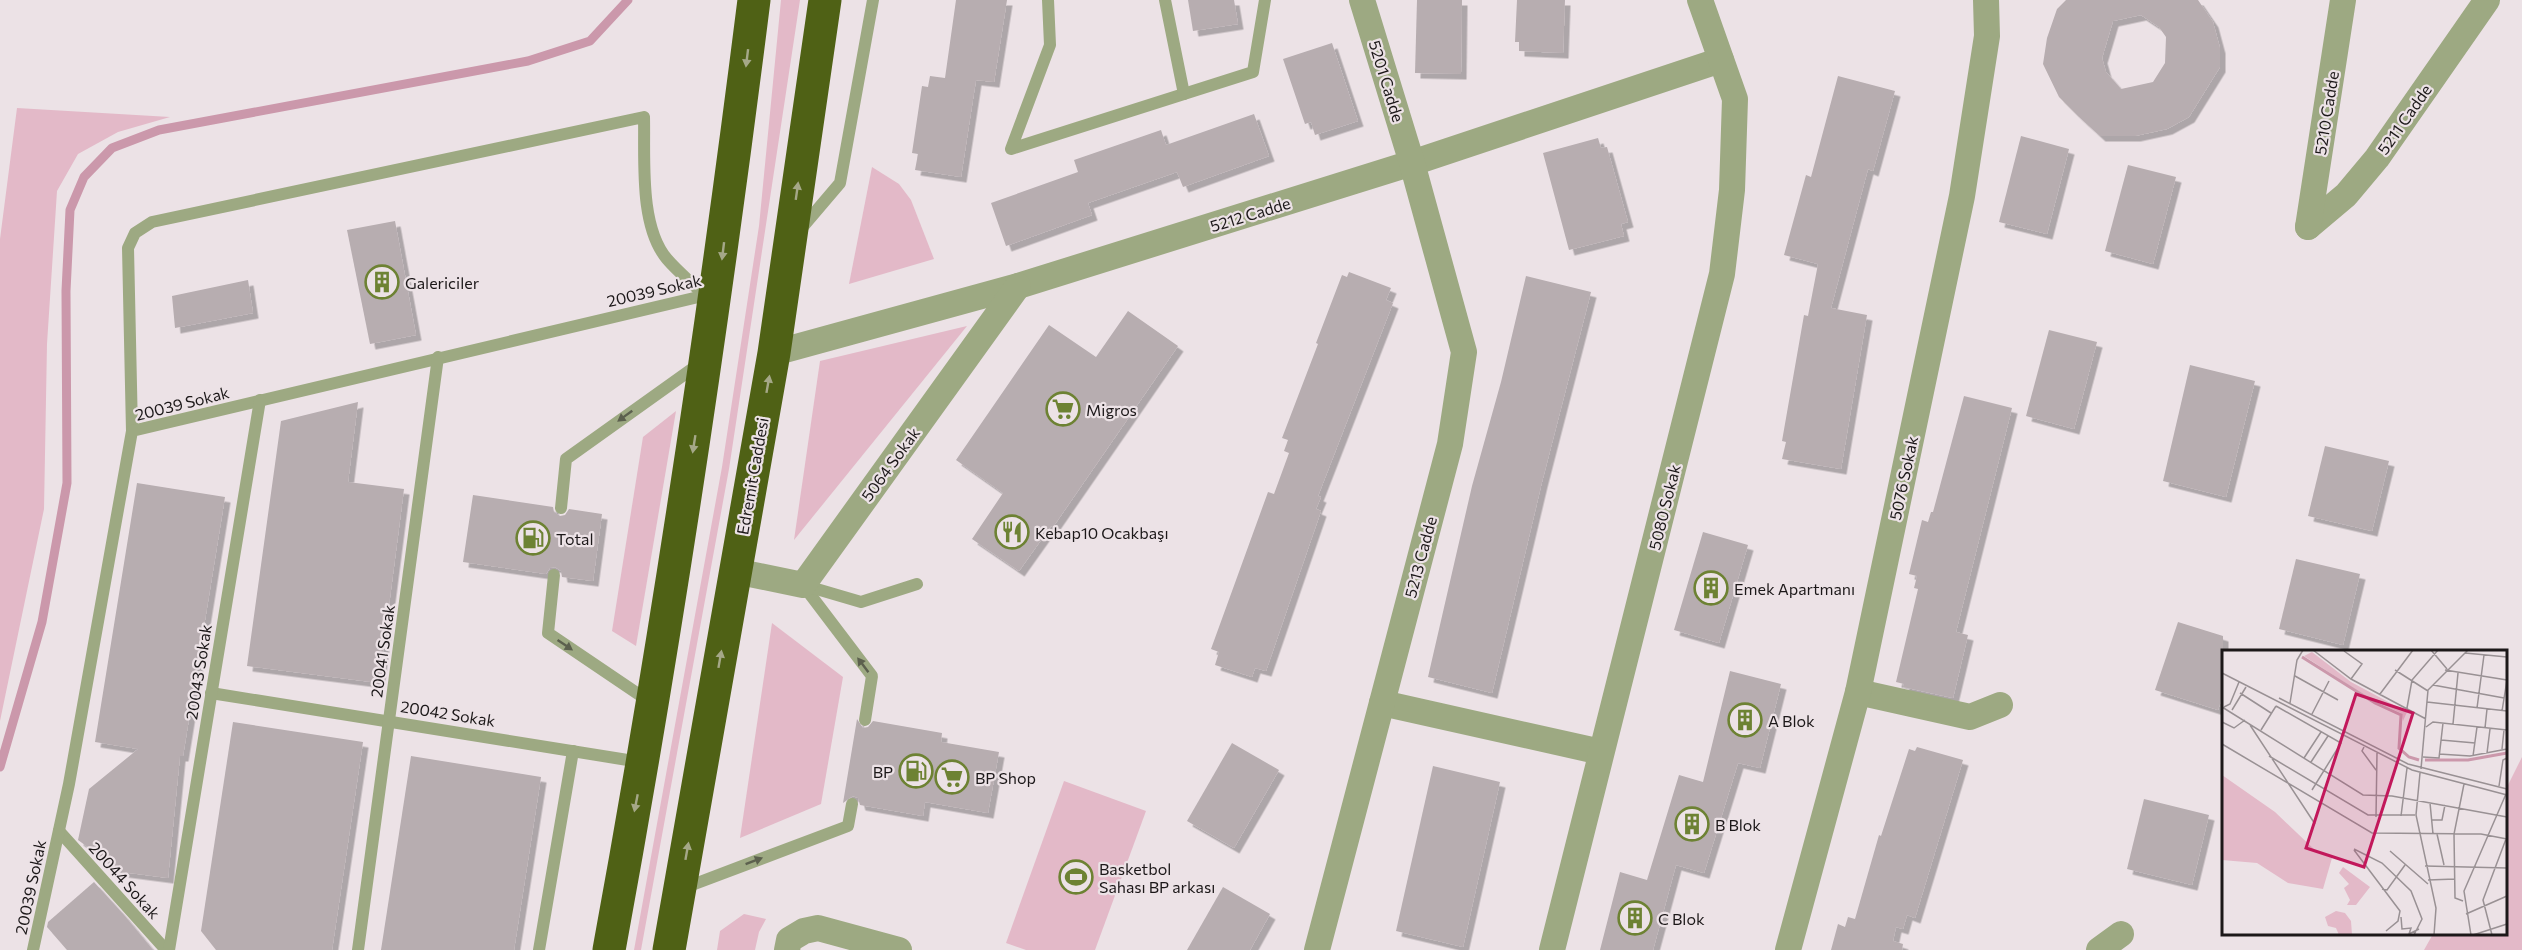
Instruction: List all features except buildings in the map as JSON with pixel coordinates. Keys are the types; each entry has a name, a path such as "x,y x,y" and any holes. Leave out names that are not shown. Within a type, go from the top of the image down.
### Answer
{"highway":[{"path":"609,950 644,762 707,358 711,294 754,0"},
{"name":"Edremit Caddesi","path":"669,950 774,353 825,0"}],"street":[{"name":"5201 Cadde","path":"1362,0 1412,163"},
{"name":"5080 Sokak","path":"1552,950 1722,274 1731,190 1735,99 1700,0"},
{"name":"5076 Sokak","path":"1788,950 1858,692 1962,196 1987,36 1986,0"},
{"name":"5210 Cadde","path":"2308,227 2343,0"},
{"name":"5211 Cadde","path":"2308,227 2346,195 2376,158 2487,0"},
{"name":"5212 Cadde","path":"774,353 1018,286 1412,163 1721,60"},
{"name":"5213 Cadde","path":"1317,950 1450,444 1464,352 1412,163"},
{"name":"5064 Sokak","path":"803,585 1018,286"},
{"path":"735,571 803,585"},
{"path":"1858,692 1970,717 2000,705"},
{"path":"1382,703 1601,752"},
{"path":"787,950 789,940 804,931 818,928 899,950"},
{"path":"2099,950 2121,934"}],"lane":[{"path":"790,242 840,183 873,0"},
{"path":"1048,0 1050,45 1011,149 1253,72 1265,0"},
{"path":"1165,0 1184,94"},
{"path":"132,431 129,248 135,232 152,222 644,117 646,203 654,232 666,258 711,294"},
{"name":"20039 Sokak","path":"33,950 59,831 132,431 711,294"},
{"name":"20041 Sokak","path":"358,950 438,357"},
{"path":"561,508 566,459 707,358"},
{"name":"20043 Sokak","path":"167,950 260,400"},
{"path":"554,575 548,633 653,705"},
{"path":"803,585 861,602 917,584"},
{"path":"803,585 872,676 865,720"},
{"name":"20042 Sokak","path":"211,693 644,762"},
{"path":"539,950 573,751"},
{"path":"680,890 848,826 852,804"},
{"name":"20044 Sokak","path":"59,831 167,950"}],"shaded area":[{"path":"781,0 800,0 729,469 641,950 634,950 722,467 759,226"},
{"path":"17,108 170,117 118,132 78,154 57,191 47,344 44,509 0,721 0,239"},
{"path":"872,167 899,184 911,200 934,259 849,284"},
{"path":"967,326 794,540 820,361"},
{"path":"676,411 636,646 612,631 643,437"},
{"path":"772,623 843,677 821,804 740,838"},
{"path":"2522,757 2522,950 2424,950 2432,935 2507,935 2507,787"},
{"name":"Basketbol Sahası BP arkası","path":"1064,781 1146,811 1095,950 1026,950 1006,943"},
{"path":"744,914 766,919 759,932 755,950 717,950 720,931"}],"waterway":[{"path":"0,767 42,622 67,483 66,291 70,210 84,177 112,148 159,130 528,61 590,41 628,0"}],"place":[{"name":"Galericiler","path":"382,282"},
{"name":"Migros","path":"1063,409"},
{"name":"Kebap10 Ocakbaşı","path":"1012,532"},
{"name":"Total","path":"533,538"},
{"name":"Emek Apartmanı","path":"1711,588"},
{"name":"A Blok","path":"1745,720"},
{"name":"BP","path":"916,771"},
{"name":"BP Shop","path":"952,777"},
{"name":"B Blok","path":"1692,824"},
{"name":"Basketbol Sahası BP arkası","path":"1076,877"},
{"name":"C Blok","path":"1635,918"}]}
